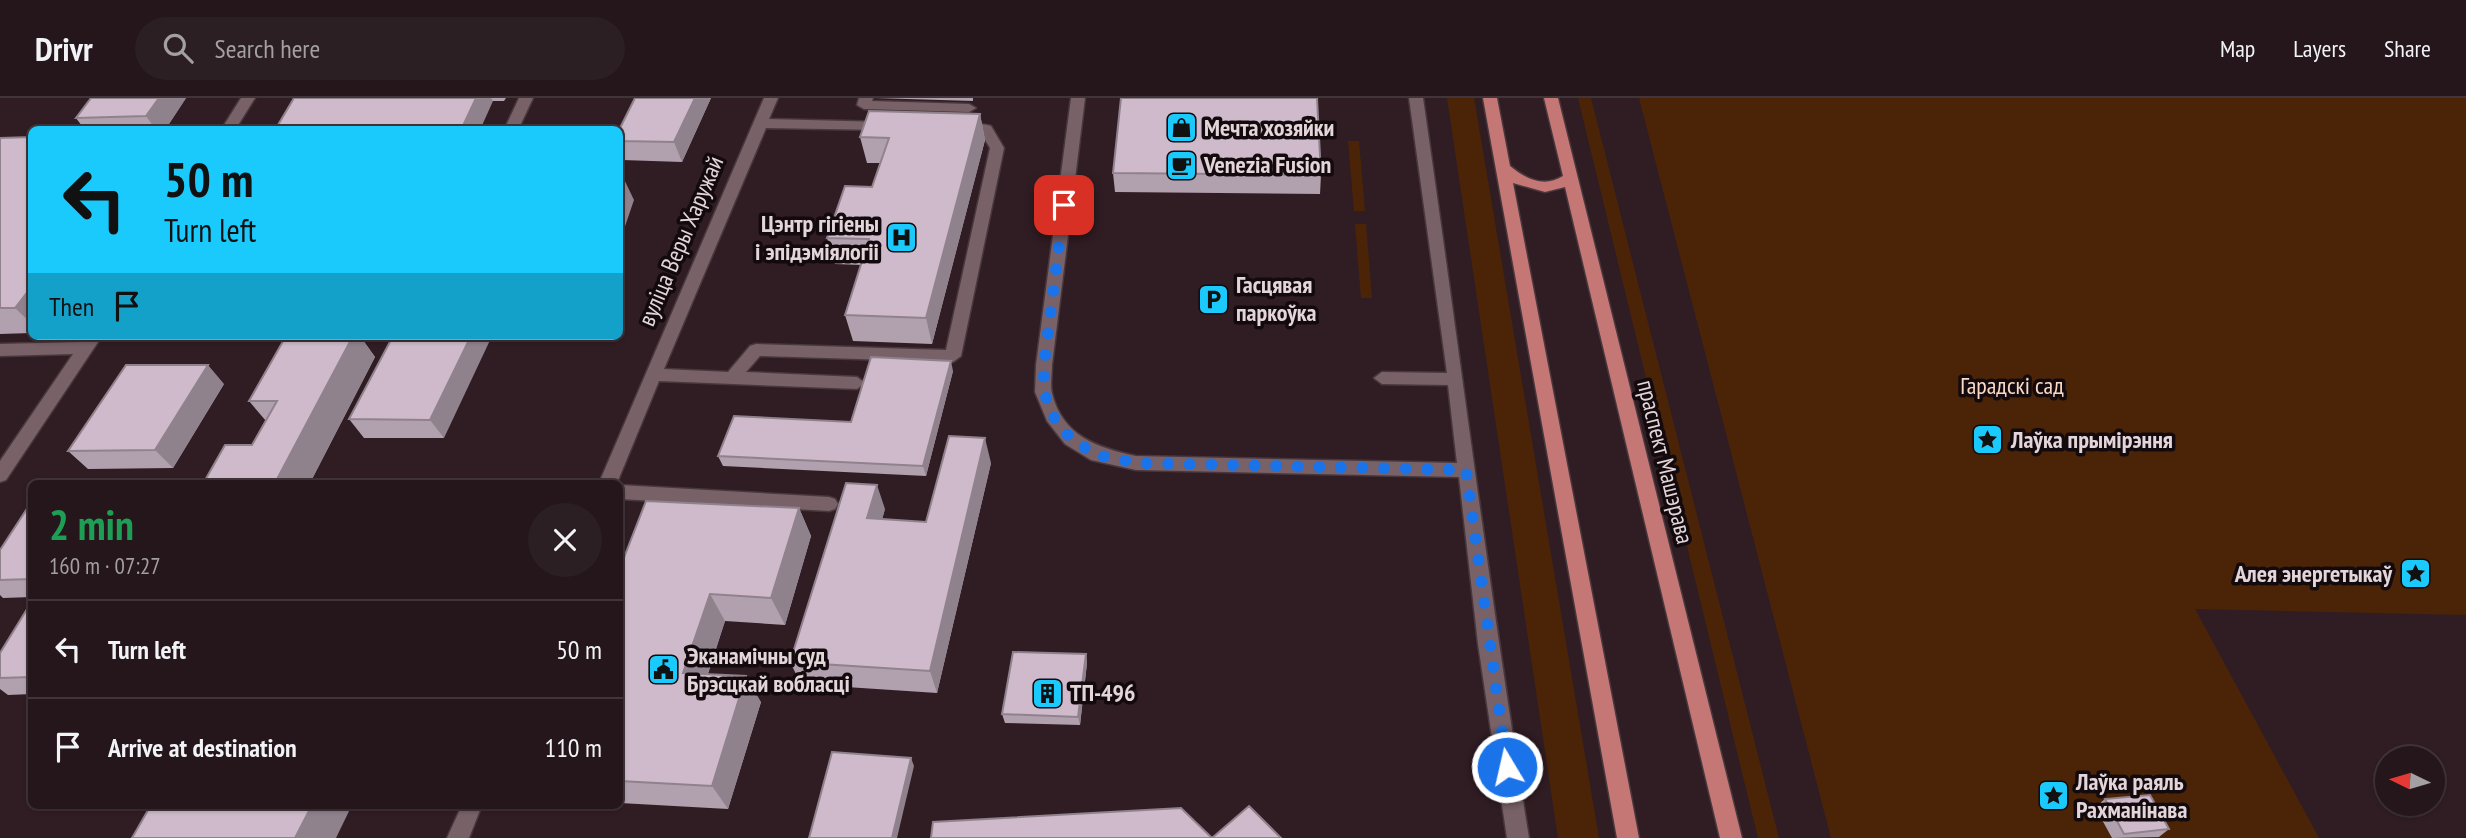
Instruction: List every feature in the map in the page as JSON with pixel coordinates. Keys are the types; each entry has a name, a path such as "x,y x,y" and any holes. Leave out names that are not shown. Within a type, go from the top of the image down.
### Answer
{"main road":[{"path":"1490,98 1628,838"},
{"name":"праспект Машэрава","path":"1551,98 1731,838"},
{"path":"1503,168 1517,180 1535,187 1562,184 1571,177"}],"street":[{"path":"230,126 248,98"},
{"path":"514,126 526,98"},
{"name":"вуліца Веры Харужай","path":"609,480 771,98"},
{"path":"866,98 864,104 969,108"},
{"path":"1078,98 1044,379 1044,392 1053,416 1071,439 1097,455 1136,463 1466,470"},
{"path":"1416,98 1456,379 1488,644 1518,838"},
{"path":"760,123 904,127"},
{"path":"732,378 756,350 953,356 997,148 986,129 945,128"},
{"path":"0,349 90,342"},
{"path":"0,475 90,342"},
{"path":"653,376 857,383"},
{"path":"1382,378 1456,379"},
{"path":"623,492 829,504"},
{"path":"458,838 470,809"}],"green space":[{"path":"1447,98 1474,98 1599,838 1558,838"},
{"path":"1578,98 1591,98 1779,838 1758,838"},
{"name":"Гарадскі сад","path":"1639,98 2466,98 2466,615 2195,609 2319,838 1831,838"},
{"path":"1348,141 1359,141 1365,211 1354,211"},
{"path":"1355,224 1366,224 1372,298 1361,298"}],"building":[{"path":"91,98 159,98 146,116 76,118"},
{"path":"294,98 476,98 463,126 277,126"},
{"path":"635,98 695,98 674,142 623,141 621,126"},
{"path":"1121,98 1317,98 1321,175 1113,173"},
{"name":"Цэнтр гігіены і эпідэміялогіі","path":"869,111 980,114 926,318 845,315 869,239 827,238 845,186 872,187 889,138 860,137"},
{"path":"28,137 28,291 15,308 0,308 0,138"},
{"path":"284,340 351,340 277,480 205,480 225,445 252,445 277,401 249,401"},
{"path":"391,340 469,340 430,420 349,419"},
{"path":"871,357 951,361 923,466 718,456 734,416 851,422"},
{"path":"126,365 208,365 155,450 68,451"},
{"path":"949,436 985,438 930,671 790,662 846,483 877,485 867,518 926,522"},
{"name":"Эканамічны суд Брэсцкай вобласці","path":"646,501 799,508 771,598 710,594 683,673 746,676 712,786 623,781 623,560"},
{"path":"28,507 28,579 0,580 0,550"},
{"path":"28,608 28,677 0,678 0,653"},
{"name":"ТП-496","path":"1013,652 1086,654 1078,717 1002,714"},
{"path":"832,752 911,758 892,838 809,838"},
{"path":"2150,795 2169,829 2124,834 2105,799"},
{"path":"1249,806 1281,838 1212,838"},
{"path":"1181,808 1212,838 931,838 933,822"},
{"path":"149,809 310,809 295,838 132,838"}],"place":[{"name":"Мечта хозяйки","path":"1181,128"},
{"name":"Venezia Fusion","path":"1181,165"},
{"name":"Цэнтр гігіены і эпідэміялогіі","path":"902,238"},
{"name":"Гасцявая паркоўка","path":"1213,299"},
{"name":"Лаўка прымірэння","path":"1988,440"},
{"name":"Алея энергетыкаў","path":"2415,574"},
{"name":"Эканамічны суд Брэсцкай вобласці","path":"664,670"},
{"name":"ТП-496","path":"1047,693"},
{"name":"Лаўка раяль Рахманінава","path":"2053,796"}],"route":[{"path":"1064,205 1044,365 1044,392 1053,416 1071,439 1097,455 1136,463 1466,470 1507,767"}]}
